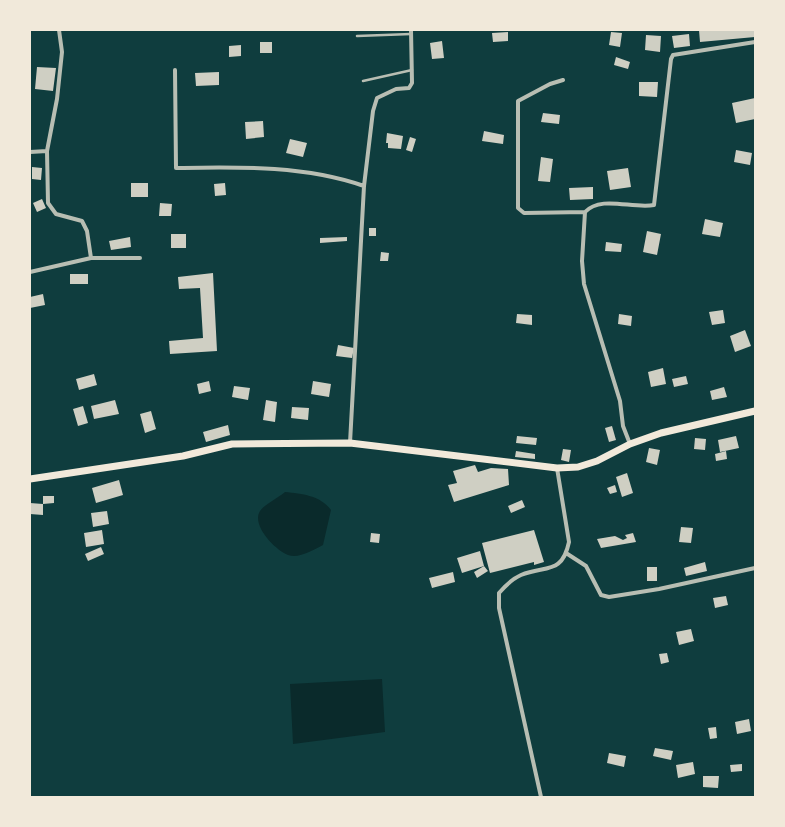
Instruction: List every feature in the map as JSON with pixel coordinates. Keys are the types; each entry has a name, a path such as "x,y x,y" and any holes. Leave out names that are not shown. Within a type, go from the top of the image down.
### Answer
{"main road":[{"path":"30,478 183,456 232,444 350,443 557,468 578,467 596,461 630,444 661,433 755,412"}],"street":[{"path":"59,30 62,52 57,99 47,151 48,203 56,214 82,221 87,231 91,258"},
{"path":"350,443 364,186 373,111 377,98 396,89 409,88 412,83 411,32"},
{"path":"630,444 624,426 620,401 584,284 582,261 585,212 590,206 605,203 642,207 654,205 671,59 673,55 755,42"},
{"path":"175,70 176,168 256,167 342,178 364,186"},
{"path":"563,80 550,84 518,101 518,208 524,213 585,212"},
{"path":"30,152 47,151"},
{"path":"30,272 91,258 140,258"},
{"path":"541,797 499,608 499,593 520,576 557,566 566,554 569,542 557,468"},
{"path":"566,554 586,566 601,595 609,597 659,589 755,568"}],"lane":[{"path":"357,36 411,32"},
{"path":"363,81 412,70"}],"water":[{"path":"285,492 316,498 327,505 331,510 323,545 306,553 292,556 283,552 271,543 261,530 258,517 260,511"},
{"path":"382,679 385,732 293,744 290,684"}],"building":[{"path":"699,30 755,30 755,37 700,42"},
{"path":"508,32 508,41 493,42 492,33"},
{"path":"611,32 622,33 620,47 609,45"},
{"path":"689,34 690,46 674,48 672,36"},
{"path":"646,35 661,36 660,52 645,50"},
{"path":"442,41 444,58 432,59 430,43"},
{"path":"260,42 272,42 272,53 260,53"},
{"path":"241,45 241,56 229,57 229,46"},
{"path":"616,57 630,62 628,69 614,65"},
{"path":"37,67 56,68 53,91 35,89"},
{"path":"219,72 219,85 196,86 195,73"},
{"path":"639,82 658,82 657,97 639,96"},
{"path":"755,98 755,119 736,123 732,103"},
{"path":"543,113 560,115 559,124 541,122"},
{"path":"263,121 264,137 246,139 245,122"},
{"path":"484,131 504,135 503,144 482,141"},
{"path":"387,133 403,136 401,149 388,148 388,143 386,143"},
{"path":"410,137 416,139 412,152 406,150"},
{"path":"290,139 307,143 303,157 286,153"},
{"path":"736,150 752,153 750,165 734,162"},
{"path":"541,157 553,159 550,182 538,181"},
{"path":"32,167 42,168 41,180 32,179"},
{"path":"628,168 631,187 610,190 607,171"},
{"path":"131,183 148,183 148,197 131,197"},
{"path":"225,183 226,195 215,196 214,184"},
{"path":"593,187 593,199 570,200 569,188"},
{"path":"42,199 46,208 37,212 33,203"},
{"path":"160,203 172,204 171,216 159,216"},
{"path":"705,219 723,223 720,237 702,234"},
{"path":"369,228 376,228 376,236 369,236"},
{"path":"647,231 661,234 657,255 643,252"},
{"path":"171,234 186,234 186,248 171,248"},
{"path":"130,237 131,247 111,250 109,241"},
{"path":"347,237 347,241 320,243 320,238"},
{"path":"606,242 622,244 621,252 605,251"},
{"path":"381,252 389,253 388,261 380,261"},
{"path":"213,273 217,351 170,354 169,341 203,338 200,288 179,289 178,277"},
{"path":"70,274 88,274 88,284 70,284"},
{"path":"43,294 45,305 30,308 30,297"},
{"path":"723,310 725,323 712,325 709,312"},
{"path":"517,314 532,315 532,325 516,323"},
{"path":"619,314 632,316 631,326 618,324"},
{"path":"745,330 751,346 735,352 730,336"},
{"path":"338,345 354,348 352,358 336,356"},
{"path":"663,368 666,384 651,387 648,372"},
{"path":"94,374 97,385 79,390 76,379"},
{"path":"686,376 688,384 674,387 672,379"},
{"path":"209,381 211,391 199,394 197,384"},
{"path":"313,381 331,384 329,397 311,394"},
{"path":"234,386 250,388 248,400 232,397"},
{"path":"724,387 727,397 712,400 710,391"},
{"path":"115,400 119,414 94,419 91,406"},
{"path":"266,400 277,402 275,422 263,420"},
{"path":"83,406 88,423 78,426 73,409"},
{"path":"292,407 309,408 308,420 291,418"},
{"path":"151,411 156,429 145,433 140,414"},
{"path":"228,425 230,435 206,442 203,432"},
{"path":"612,426 616,440 609,442 605,428"},
{"path":"517,436 537,438 536,445 516,443"},
{"path":"736,436 739,448 720,452 718,440"},
{"path":"695,438 706,439 705,450 694,449"},
{"path":"649,448 660,450 657,465 646,462"},
{"path":"563,449 571,450 569,462 561,460"},
{"path":"516,451 535,454 535,459 515,457"},
{"path":"726,451 727,459 716,461 715,454"},
{"path":"475,465 478,472 491,468 508,469 509,485 454,502 448,485 457,483 453,471"},
{"path":"627,473 633,493 622,497 616,477"},
{"path":"119,480 123,495 96,503 92,488"},
{"path":"615,485 617,492 610,494 607,488"},
{"path":"43,496 54,496 54,503 43,504"},
{"path":"522,500 525,507 511,513 508,506"},
{"path":"30,503 43,504 43,515 30,514"},
{"path":"107,511 109,524 93,527 91,513"},
{"path":"681,527 693,528 691,543 679,542"},
{"path":"102,530 104,544 86,547 84,533"},
{"path":"534,530 544,562 534,565 534,562 490,573 482,543"},
{"path":"371,533 380,534 379,543 370,542"},
{"path":"633,533 636,542 601,548 597,539 615,536 623,540 627,538 625,535"},
{"path":"101,547 104,554 88,561 85,554"},
{"path":"480,551 484,566 462,573 457,558"},
{"path":"705,562 707,571 686,576 684,568"},
{"path":"484,566 488,571 477,578 474,572"},
{"path":"647,567 657,567 657,581 647,581"},
{"path":"453,572 455,582 432,588 429,578"},
{"path":"726,596 728,605 715,608 713,598"},
{"path":"691,629 694,641 679,645 676,632"},
{"path":"667,653 669,662 661,664 659,654"},
{"path":"749,719 751,731 737,734 735,722"},
{"path":"716,727 717,738 710,739 708,728"},
{"path":"655,748 673,751 671,760 653,756"},
{"path":"609,753 626,756 624,767 607,763"},
{"path":"693,762 695,774 678,778 676,765"},
{"path":"742,764 742,771 731,772 730,765"},
{"path":"703,776 719,776 718,788 703,787"}]}
